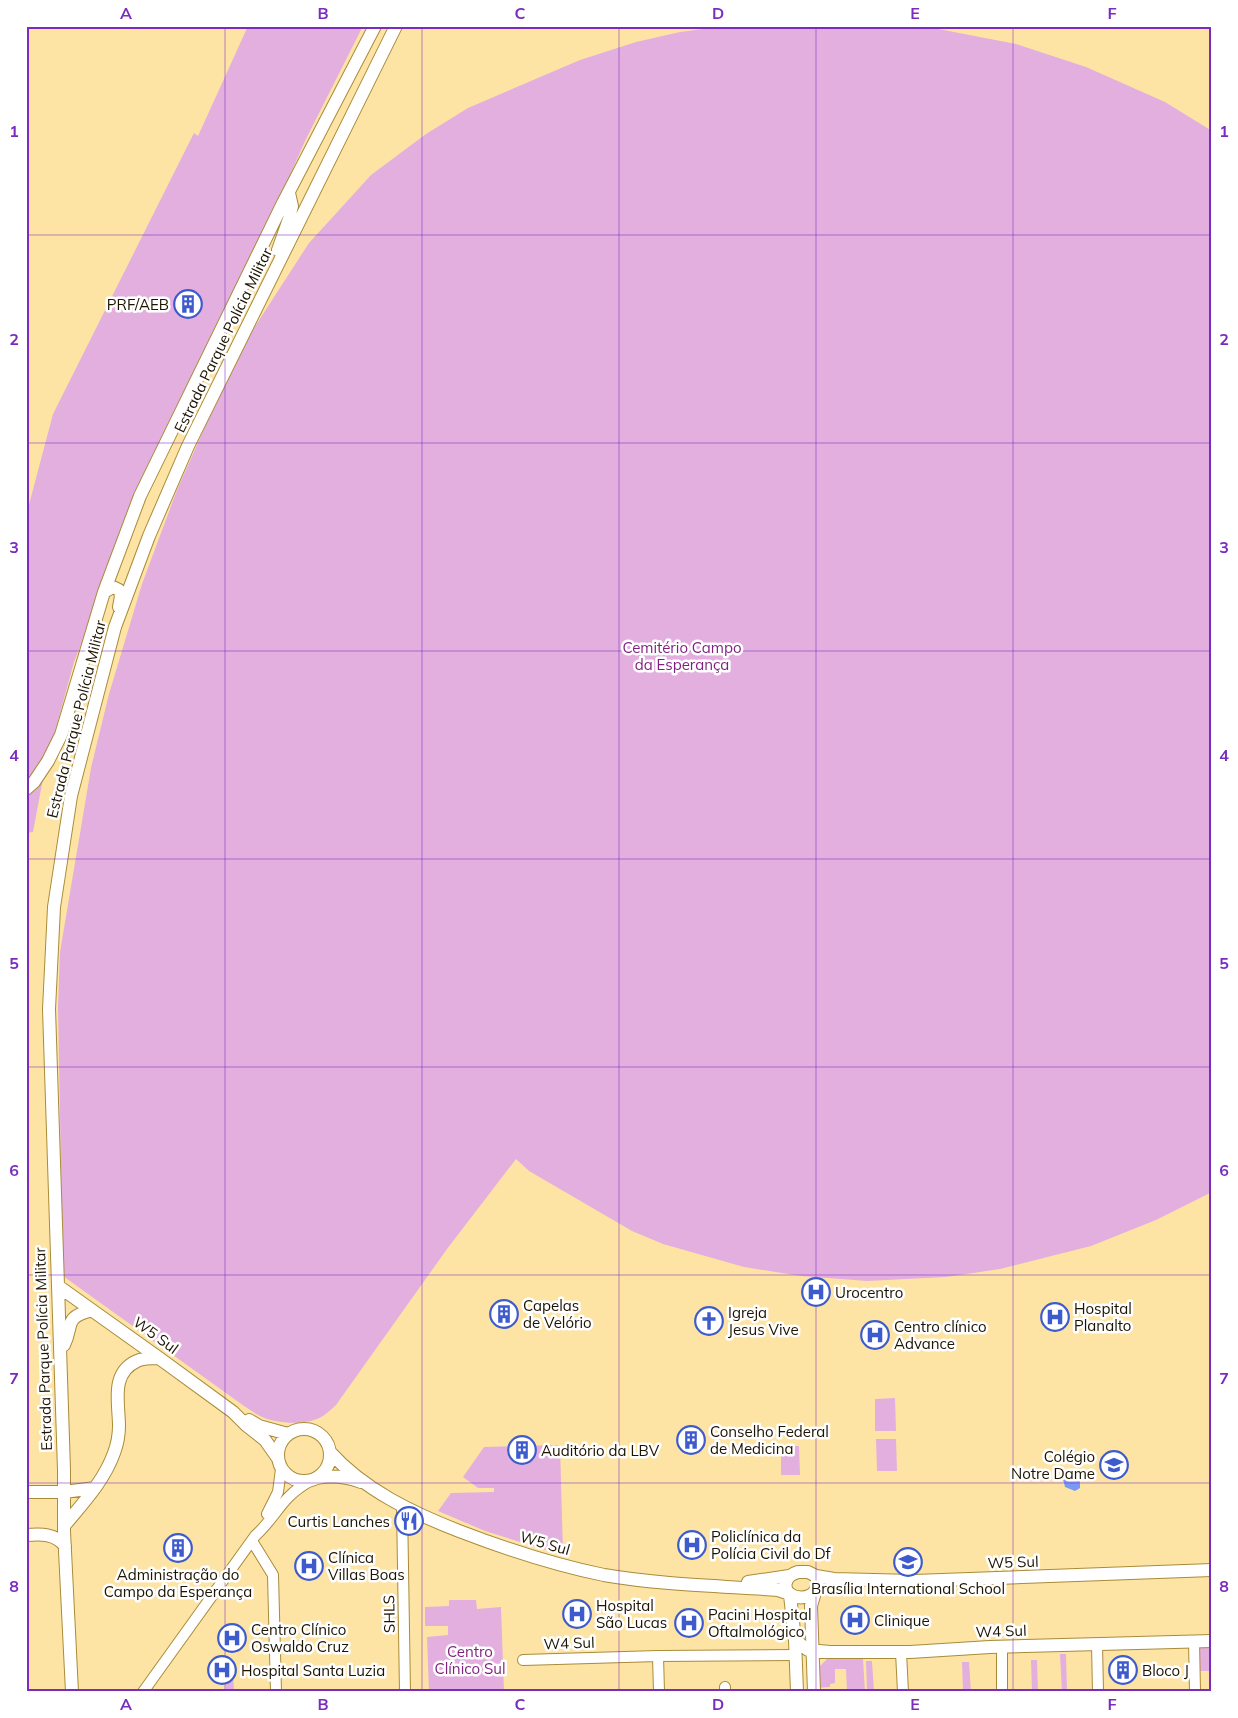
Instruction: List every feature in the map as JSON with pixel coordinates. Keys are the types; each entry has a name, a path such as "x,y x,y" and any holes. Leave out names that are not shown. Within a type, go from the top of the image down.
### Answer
{"main road":[{"name":"Estrada Parque Polícia Militar","path":"26,789 34,782 48,761 62,735 104,592 140,496 289,193 375,26"},
{"name":"Estrada Parque Polícia Militar","path":"72,1692 64,1526 49,1011 54,907 68,807 115,627 149,536 188,446 396,26"},
{"path":"260,302 289,219 292,206 289,193"},
{"path":"140,496 134,532 139,538 149,536"},
{"path":"104,592 113,587 119,590 121,596 115,627"},
{"name":"W5 Sul","path":"58,1286 234,1412 260,1426 288,1434"},
{"path":"60,1352 72,1319 81,1313 92,1310"},
{"path":"64,1526 95,1488 107,1469 114,1452 119,1429 118,1384 122,1373 128,1366 138,1360 160,1358"},
{"name":"W5 Sul","path":"234,1412 246,1425 265,1440 279,1463"},
{"path":"298,1429 315,1432 324,1438 330,1452 328,1467 314,1480 293,1480 286,1475 279,1463 279,1445 288,1434 298,1429"},
{"name":"W5 Sul","path":"330,1452 347,1469 402,1505 427,1518 503,1548 566,1567 605,1575 688,1585 778,1590 789,1594"},
{"name":"W5 Sul","path":"314,1480 326,1476 368,1484"},
{"path":"26,1492 64,1492 95,1488"},
{"path":"26,1535 54,1536 65,1546"},
{"name":"W5 Sul","path":"816,1576 834,1579 914,1581 1212,1570"},
{"path":"797,1692 795,1640 786,1584 789,1576 798,1572 805,1572 816,1576 817,1586 811,1606 814,1692"},
{"name":"W5 Sul","path":"726,1586 734,1583 789,1576"},
{"path":"789,1594 806,1596 815,1592"},
{"path":"795,1640 812,1652"},
{"name":"W4 Sul","path":"812,1652 901,1652 1212,1641"},
{"path":"813,1667 819,1657 830,1652"}],"street":[{"path":"253,1539 278,1492 279,1463"},
{"path":"143,1692 253,1539 265,1527 291,1493 314,1480"},
{"name":"SHLS","path":"402,1505 405,1692"},
{"path":"253,1539 272,1573 274,1585 276,1692"},
{"path":"244,1551 266,1564"},
{"path":"1194,1641 1195,1692"},
{"path":"1096,1644 1098,1692"},
{"path":"1002,1647 1002,1692"},
{"path":"901,1652 903,1692"},
{"name":"W4 Sul","path":"523,1660 658,1656 796,1655"},
{"path":"658,1656 659,1692"}],"green space":[{"path":"248,26 363,26 306,139 272,215 149,471 74,662 45,768 33,832 26,833 26,516 53,414 194,133 198,136"},
{"name":"Cemitério Campo da Esperança","path":"726,26 923,26 1016,44 1086,67 1165,102 1212,131 1212,1192 1156,1220 1091,1246 1000,1269 946,1277 867,1281 801,1276 744,1267 663,1244 632,1231 529,1171 516,1159 447,1249 336,1405 323,1416 308,1422 286,1422 265,1418 244,1406 63,1276 58,1006 60,952 91,768 109,694 142,584 177,490 215,404 254,328 309,243 371,175 426,134 468,108 580,60 636,42 680,32"},
{"path":"895,1398 896,1431 875,1431 875,1399"},
{"path":"876,1439 896,1439 897,1471 877,1471"},
{"name":"Auditório da LBV","path":"560,1445 562,1555 485,1531 438,1511 451,1493 494,1492 494,1488 478,1488 463,1477 484,1447"},
{"path":"781,1446 799,1446 800,1475 781,1475"},
{"name":"Centro Clínico Sul","path":"449,1600 476,1600 477,1609 501,1607 504,1692 429,1692 427,1637 448,1635 448,1626 425,1626 425,1607 449,1606"},
{"path":"1212,1646 1212,1671 1197,1671 1197,1651 1200,1647"},
{"path":"1060,1654 1066,1654 1067,1692 1062,1692"},
{"path":"827,1659 863,1659 865,1692 847,1692 846,1669 835,1669 835,1683 830,1684 830,1687 815,1688 817,1669"},
{"path":"1031,1660 1037,1660 1038,1692 1032,1692"},
{"path":"866,1661 872,1661 874,1692 867,1692"},
{"path":"962,1662 969,1662 971,1692 963,1692"},
{"path":"225,1670 233,1670 234,1692 226,1692"}],"water":[{"path":"1064,1477 1072,1481 1077,1478 1080,1480 1080,1488 1075,1491 1065,1487"}],"place":[{"name":"PRF/AEB","path":"188,304"},
{"name":"Urocentro","path":"816,1292"},
{"name":"Capelas de Velório","path":"504,1314"},
{"name":"Hospital Planalto","path":"1055,1317"},
{"name":"Igreja Jesus Vive","path":"709,1321"},
{"name":"Centro clínico Advance","path":"875,1335"},
{"name":"Conselho Federal de Medicina","path":"691,1440"},
{"name":"Auditório da LBV","path":"522,1450"},
{"name":"Colégio Notre Dame","path":"1114,1465"},
{"name":"Curtis Lanches","path":"409,1521"},
{"name":"Policlínica da Polícia Civil do Df","path":"692,1545"},
{"name":"Administração do Campo da Esperança","path":"178,1548"},
{"name":"Brasília International School","path":"908,1562"},
{"name":"Clínica Villas Boas","path":"309,1566"},
{"name":"Hospital São Lucas","path":"577,1614"},
{"name":"Clinique","path":"855,1620"},
{"name":"Pacini Hospital Oftalmológico","path":"689,1623"},
{"name":"Centro Clínico Oswaldo Cruz","path":"232,1638"},
{"name":"Hospital Santa Luzia","path":"222,1670"},
{"name":"Bloco J","path":"1123,1670"}]}
